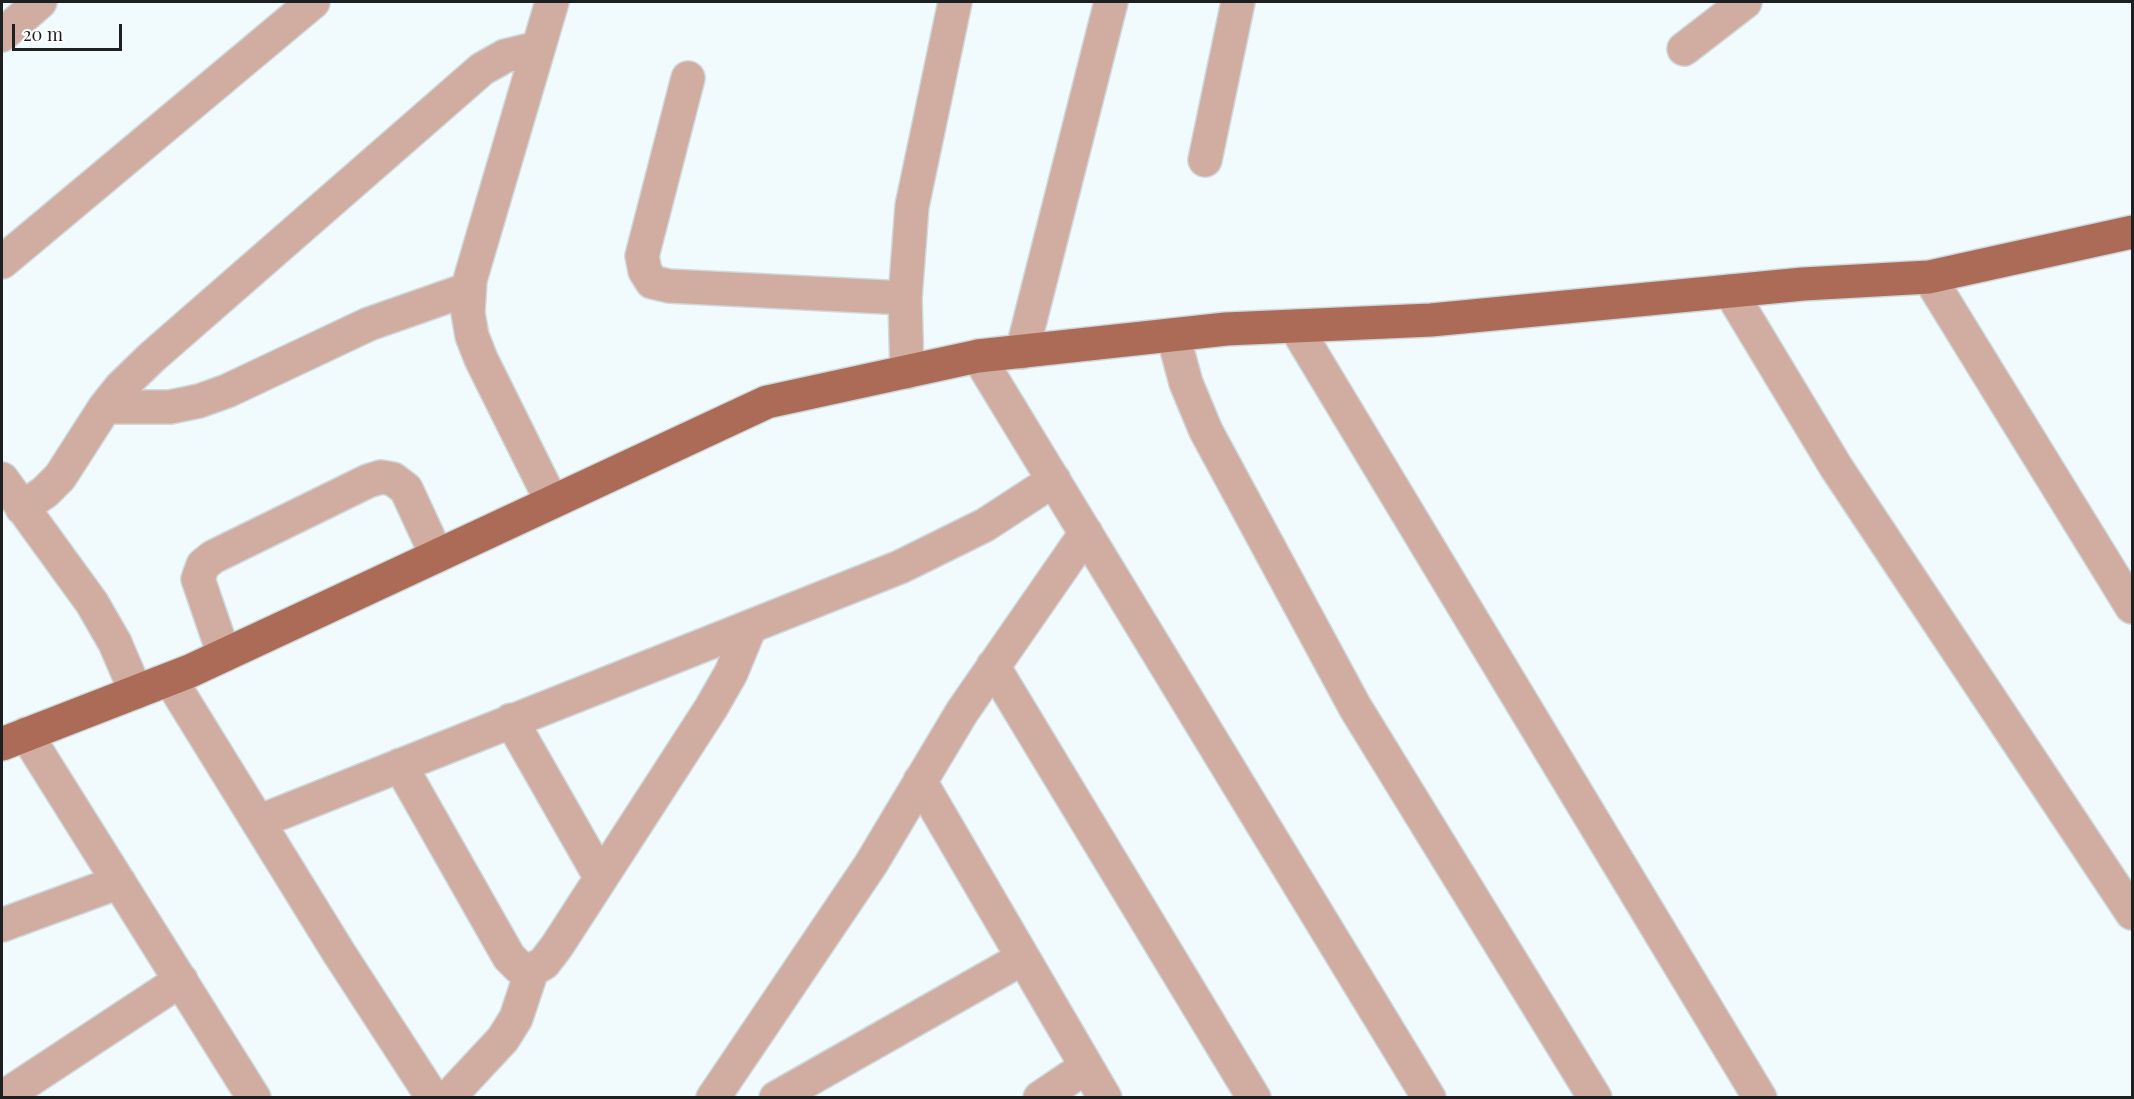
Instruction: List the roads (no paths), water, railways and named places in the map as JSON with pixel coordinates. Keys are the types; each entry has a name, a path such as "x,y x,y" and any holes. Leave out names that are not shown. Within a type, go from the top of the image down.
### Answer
{"main road":[{"path":"14,739 170,679 224,655 767,402 978,356 1173,335 1294,326 1431,320 1730,291 1929,277 2133,232"}],"street":[{"path":"2,34 40,2"},
{"path":"2,262 313,2"},
{"path":"552,2 469,289 468,313 472,336 552,502"},
{"path":"907,372 905,298 912,206 955,2"},
{"path":"1022,352 1111,2"},
{"path":"1205,160 1238,2"},
{"path":"1684,49 1745,2"},
{"path":"22,508 45,492 60,477 105,407 121,387 153,357 482,69 505,56 538,48"},
{"path":"688,78 642,256 645,272 652,282 669,286 905,298"},
{"path":"1929,277 2133,607"},
{"path":"105,407 170,407 227,391 369,324 469,289"},
{"path":"1730,291 1836,467 2133,913"},
{"path":"1294,326 1760,1098"},
{"path":"1173,335 1186,383 1206,431 1355,707 1595,1098"},
{"path":"978,356 1429,1098"},
{"path":"224,655 198,579 203,565 213,557 368,481 381,477 393,479 406,489 437,556"},
{"path":"2,479 92,603 115,643 136,692"},
{"path":"258,822 930,554 1012,510 1054,480"},
{"path":"713,1098 871,864 962,712 1086,533"},
{"path":"400,765 509,957 520,968 532,970 544,963 557,946 711,708 731,673 750,627"},
{"path":"993,666 1254,1098"},
{"path":"170,679 433,1098"},
{"path":"511,720 601,878"},
{"path":"14,739 119,882 181,980 244,1094"},
{"path":"920,781 1105,1098"},
{"path":"2,925 119,882"},
{"path":"776,1098 1023,958"},
{"path":"448,1098 503,1039 516,1018 532,970"},
{"path":"2,1098 181,980"},
{"path":"1040,1098 1086,1067"}]}
